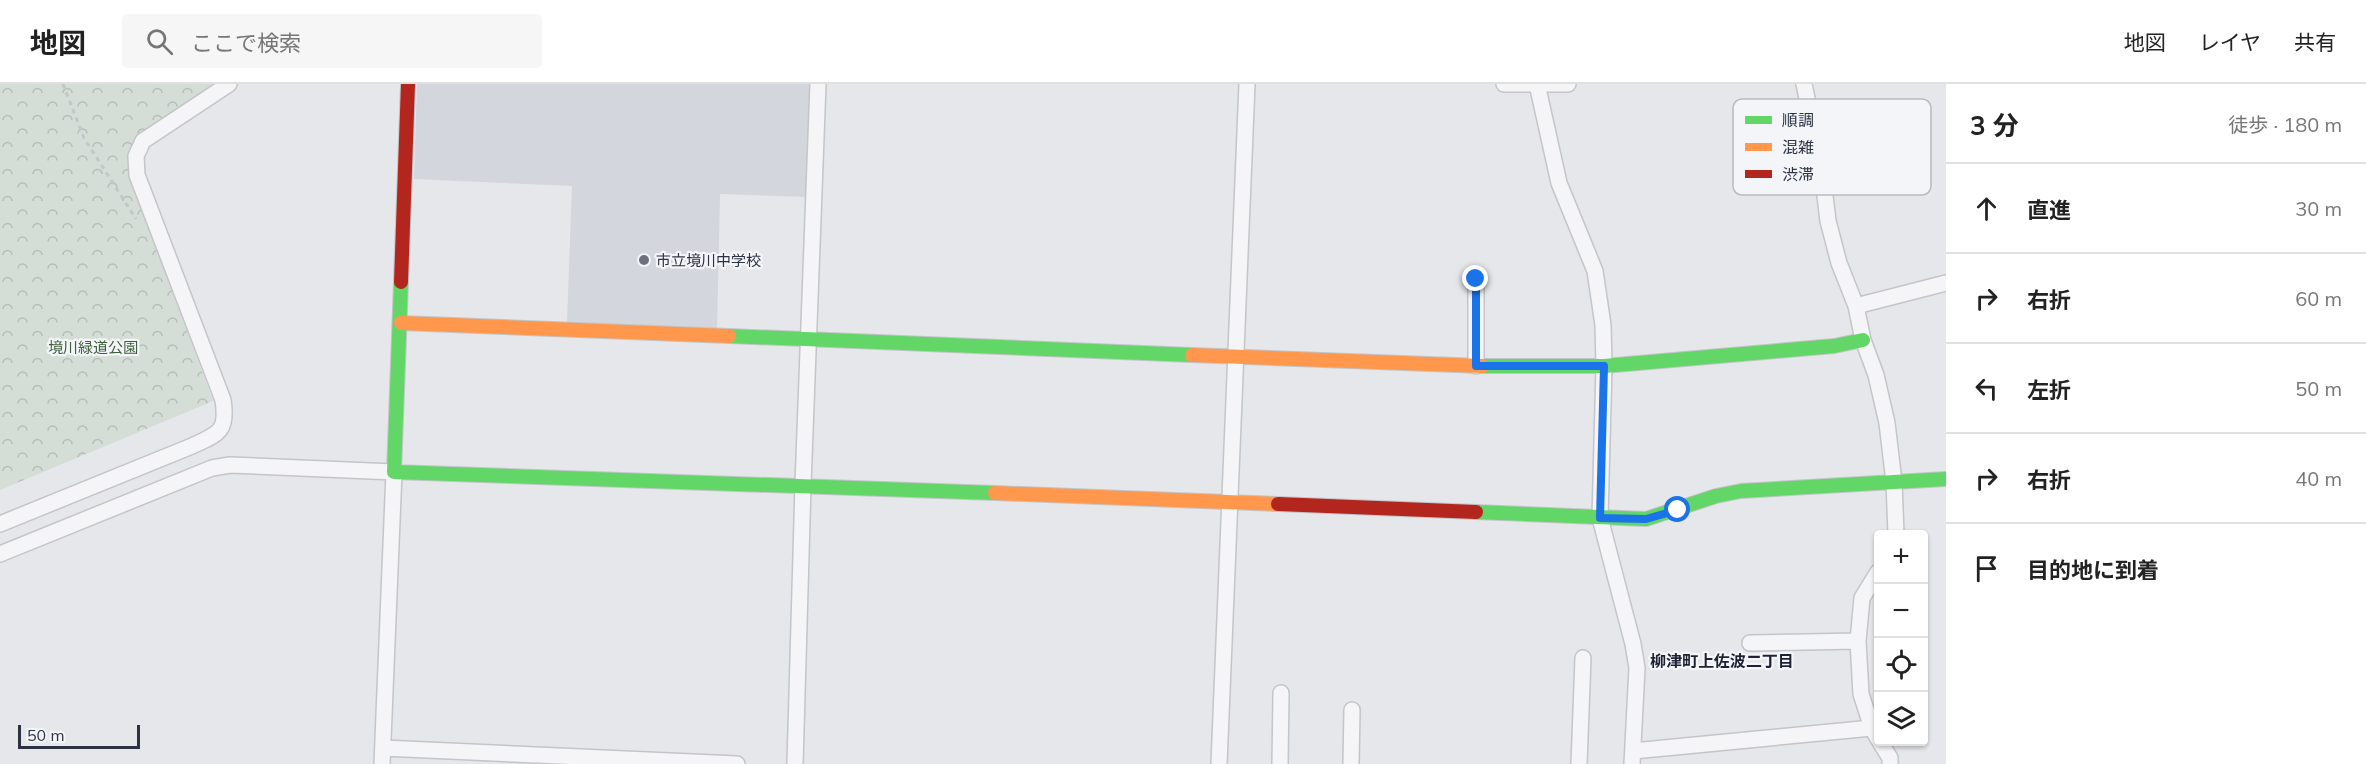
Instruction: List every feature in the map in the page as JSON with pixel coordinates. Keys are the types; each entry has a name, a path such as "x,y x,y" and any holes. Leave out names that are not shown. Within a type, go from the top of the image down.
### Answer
{"street":[{"path":"0,524 215,436 223,426 225,417 223,400 137,175 136,156 143,141 229,84"},
{"path":"382,764 401,323 408,84"},
{"path":"795,764 818,84"},
{"path":"1220,764 1247,84"},
{"path":"1504,84 1568,84"},
{"path":"1537,84 1559,183 1595,271 1603,325 1600,518 1633,644 1636,668 1633,758 1874,736"},
{"path":"1804,84 1807,99"},
{"path":"1825,195 1828,221 1839,263 1856,306 1863,340 1876,375 1887,423 1894,482 1896,530"},
{"path":"1476,279 1476,366"},
{"path":"1856,306 1946,283"},
{"path":"401,323 1476,366 1604,366 1834,346 1863,340"},
{"path":"0,554 212,468 230,465 803,485 1646,519 1678,510 1714,495 1741,491 1946,479"},
{"path":"1874,579 1862,598 1858,641 1860,694 1874,729"},
{"path":"1750,643 1858,641"},
{"path":"1579,764 1583,658"},
{"path":"1280,764 1281,693"},
{"path":"1351,764 1352,710"},
{"path":"1883,746 1890,758 1890,764"},
{"path":"383,748 737,764"}],"path":[{"path":"63,84 84,138 137,222"}],"shaded area":[{"name":"市立境川中学校","path":"417,84 811,84 807,197 720,194 717,330 567,322 572,186 414,179"}],"green space":[{"name":"境川緑道公園","path":"0,84 219,84 137,136 128,155 130,178 213,401 0,490"}],"traffic: fast":[{"path":"401,282 394,472 995,493"},
{"path":"729,336 1192,355"},
{"path":"1482,366 1604,366 1834,346 1863,340"},
{"path":"1476,512 1646,519 1716,496 1741,491 1946,479"}],"traffic: slow":[{"path":"401,323 729,336"},
{"path":"1192,355 1482,366"},
{"path":"995,493 1278,504"}],"traffic: jam":[{"path":"401,282 408,84"},
{"path":"1278,504 1476,512"}],"place":[{"name":"市立境川中学校","path":"644,260"}],"district":[{"name":"柳津町上佐波二丁目","path":"1722,661"}],"route":[{"path":"1476,279 1476,366 1604,366 1600,518 1646,519 1678,510"}]}
